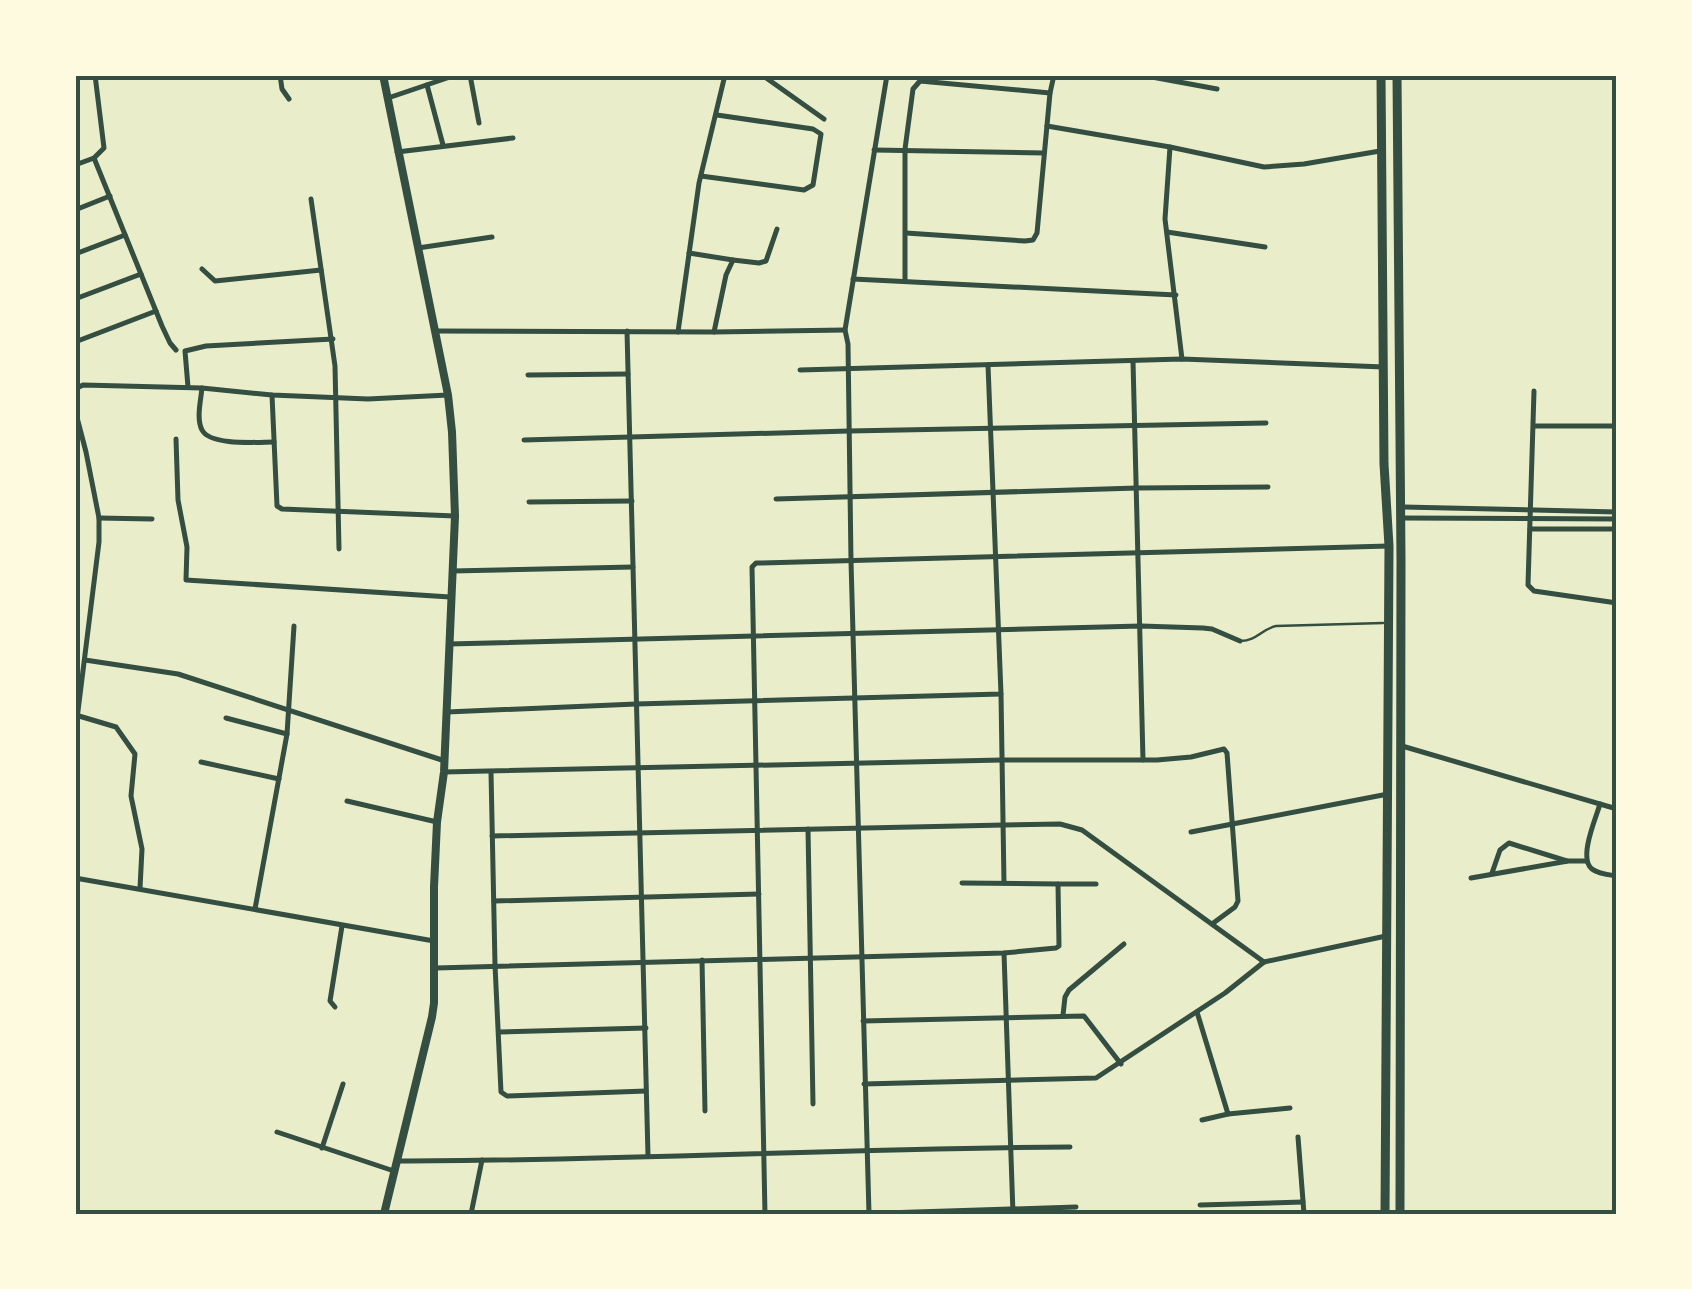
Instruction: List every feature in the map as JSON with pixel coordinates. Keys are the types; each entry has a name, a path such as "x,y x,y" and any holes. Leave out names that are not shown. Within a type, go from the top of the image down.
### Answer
{"main road":[{"path":"383,75 448,396 455,516 444,772 437,822 432,1017 384,1214"},
{"path":"1381,75 1384,464 1389,546 1385,1214"},
{"path":"1397,75 1400,1214"},
{"path":"1381,90 1398,94"},
{"path":"1386,1001 1401,1001"}],"street":[{"path":"75,165 101,154 104,148 95,75"},
{"path":"280,75 288,99"},
{"path":"388,98 456,75"},
{"path":"470,75 479,122"},
{"path":"678,332 701,176 725,75"},
{"path":"762,75 824,119"},
{"path":"869,1214 845,330 887,75"},
{"path":"906,232 1033,240 1037,233 1054,75"},
{"path":"1141,75 1217,88"},
{"path":"904,281 905,149 913,89 920,81 1050,93"},
{"path":"426,85 443,146"},
{"path":"701,176 804,190 813,185 821,134 813,129 717,115"},
{"path":"1047,126 1264,167 1383,150"},
{"path":"398,152 512,138"},
{"path":"1170,147 1165,220 1182,360"},
{"path":"874,150 1044,153"},
{"path":"94,158 156,311 176,350"},
{"path":"75,210 110,196"},
{"path":"311,199 338,398 339,549"},
{"path":"688,254 766,262 777,228"},
{"path":"1167,232 1266,247"},
{"path":"75,254 125,235"},
{"path":"418,248 492,237"},
{"path":"714,332 726,275 734,260"},
{"path":"202,269 215,281 320,270"},
{"path":"75,299 141,274"},
{"path":"852,279 1176,295"},
{"path":"75,342 156,311"},
{"path":"435,331 845,330"},
{"path":"627,331 648,1156"},
{"path":"188,387 185,351 206,346 332,338"},
{"path":"800,370 1182,360 1384,367"},
{"path":"1133,361 1143,760"},
{"path":"988,366 997,558 1004,884"},
{"path":"528,375 628,374"},
{"path":"75,393 83,385 188,387 368,400 448,396"},
{"path":"202,388 200,426 208,437 274,442"},
{"path":"1534,391 1527,578 1530,589 1617,603"},
{"path":"272,395 277,506 339,513 455,516"},
{"path":"75,410 99,518 75,736"},
{"path":"524,440 1266,423"},
{"path":"1534,426 1617,426"},
{"path":"176,439 178,500 187,546 186,580 450,597"},
{"path":"776,499 1268,486"},
{"path":"529,502 632,500"},
{"path":"1400,506 1530,515"},
{"path":"1400,518 1617,515"},
{"path":"99,518 152,519"},
{"path":"1530,529 1617,530"},
{"path":"766,1214 751,573 756,563 1389,546"},
{"path":"452,571 634,567"},
{"path":"255,909 286,734 294,626"},
{"path":"449,644 1141,626 1212,629 1240,642"},
{"path":"86,660 174,673 444,761"},
{"path":"447,712 1001,694"},
{"path":"76,716 116,727 135,754 131,796 142,849 140,888"},
{"path":"226,718 286,734"},
{"path":"1399,745 1617,808"},
{"path":"444,772 1143,760 1224,749 1238,902 1212,924"},
{"path":"201,762 279,779"},
{"path":"491,772 495,965 503,1094 646,1090"},
{"path":"1192,832 1388,794"},
{"path":"348,801 437,822"},
{"path":"1600,804 1586,861 1597,872 1617,876"},
{"path":"492,836 1060,824 1076,827 1264,962"},
{"path":"808,829 813,1104"},
{"path":"1492,873 1500,850 1510,843 1568,861"},
{"path":"1472,878 1586,861"},
{"path":"75,878 434,941"},
{"path":"962,884 1096,884"},
{"path":"434,968 1004,953 1056,948 1058,884"},
{"path":"494,901 759,894"},
{"path":"334,1006 330,1001 342,926"},
{"path":"864,1084 1096,1078 1197,1012 1264,962 1386,936"},
{"path":"1063,1016 1069,990 1124,944"},
{"path":"1004,953 1012,1212"},
{"path":"702,960 705,1111"},
{"path":"1197,1012 1228,1114"},
{"path":"863,1020 1080,1015 1088,1018 1121,1064"},
{"path":"498,1032 646,1028"},
{"path":"322,1148 343,1084"},
{"path":"1202,1120 1290,1108"},
{"path":"277,1132 394,1171"},
{"path":"1298,1138 1304,1214"},
{"path":"397,1160 1070,1146"},
{"path":"472,1214 482,1160"},
{"path":"1200,1204 1303,1202"},
{"path":"853,1214 1076,1207"}],"lane":[{"path":"1240,642 1252,640 1276,626 1388,623"}]}
